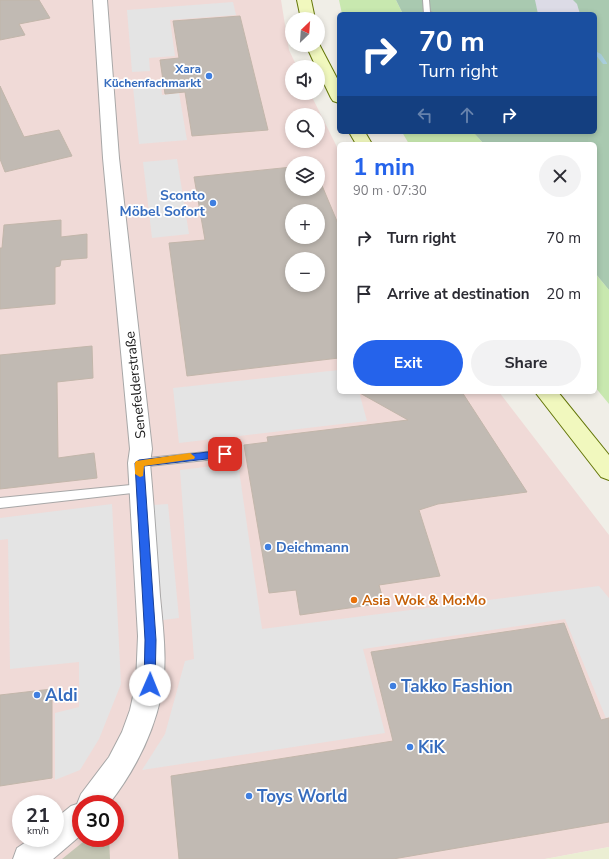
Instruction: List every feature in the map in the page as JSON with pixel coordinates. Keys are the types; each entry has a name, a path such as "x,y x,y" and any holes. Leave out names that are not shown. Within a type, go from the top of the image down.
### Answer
{"main road":[{"path":"304,0 307,12"},
{"path":"316,52 337,94"},
{"path":"548,394 609,471"}],"street":[{"name":"Senefelderstraße","path":"98,795 111,779 133,741 150,685 150,640 139,463 141,449 112,158 100,0"},
{"path":"28,859 72,824"}],"lane":[{"path":"426,0 427,12"},
{"path":"139,463 225,454"},
{"path":"0,503 141,488"}],"shaded area":[{"path":"0,0 281,0 285,25 285,52 290,52 294,60 285,60 285,100 314,100 318,108 285,108 285,148 325,148 325,123 337,147 337,394 501,394 609,535 609,847 545,859 0,859"},
{"path":"535,0 573,0 577,4 579,12 538,12"},
{"path":"233,2 236,15 170,20 175,56 149,58 150,71 132,72 127,10"},
{"path":"161,84 162,95 179,93 187,140 139,144 133,87"},
{"path":"177,159 189,234 152,238 143,162"},
{"path":"337,370 337,394 360,394 367,421 179,443 173,388"},
{"path":"238,463 262,629 599,586 609,598 609,717 606,718 565,619 363,649 385,733 142,770 165,734 185,661 194,659 180,470"},
{"path":"112,504 121,684 99,739 80,770 55,780 55,713 79,707 79,662 10,669 8,539 0,540 0,518"},
{"path":"168,504 179,618 163,620 153,505"},
{"path":"77,847 109,847 110,859 62,859"},
{"path":"609,847 609,859 545,859"}],"green space":[{"path":"339,0 396,0 402,12 342,12"},
{"path":"396,0 609,0 609,290 597,275 597,142 482,142 475,134 597,134 597,12 402,12"},
{"path":"403,134 475,134 482,142 408,142"},
{"path":"597,275 609,290 609,404 597,389"}],"building":[{"path":"0,0 39,0 50,18 19,24 25,35 0,40"},
{"name":"Xara Küchenfachmarkt","path":"240,16 268,130 192,136 185,92 165,94 160,60 179,58 173,21"},
{"path":"0,86 24,137 59,130 72,156 5,172 0,159"},
{"path":"285,168 285,196 325,196 325,193 337,221 337,358 187,376 169,243 205,240 194,177"},
{"path":"61,220 61,237 87,234 87,258 61,260 60,266 55,267 55,304 0,309 0,248 2,248 4,225"},
{"path":"92,346 93,378 57,382 58,458 94,453 97,478 0,489 0,355"},
{"path":"362,394 463,394 527,492 438,504 419,510 440,576 379,585 384,603 300,615 296,590 269,593 244,445 268,442 267,437 408,420"},
{"path":"564,623 601,720 609,718 609,822 393,859 179,859 171,776 393,741 371,652"},
{"path":"52,689 52,778 0,786 0,695"}],"waterway":[{"path":"597,54 605,63"}],"slow traffic":[{"path":"140,474 139,463 190,457"}],"place":[{"name":"Xara Küchenfachmarkt","path":"209,76"},
{"name":"Sconto Möbel Sofort","path":"213,203"},
{"name":"Deichmann","path":"268,547"},
{"name":"Asia Wok & Mo:Mo","path":"354,600"},
{"name":"Takko Fashion","path":"393,686"},
{"name":"Aldi","path":"37,695"},
{"name":"KiK","path":"410,747"},
{"name":"Toys World","path":"249,796"}],"route":[{"path":"150,685 150,640 139,463 165,459 225,454"}]}
